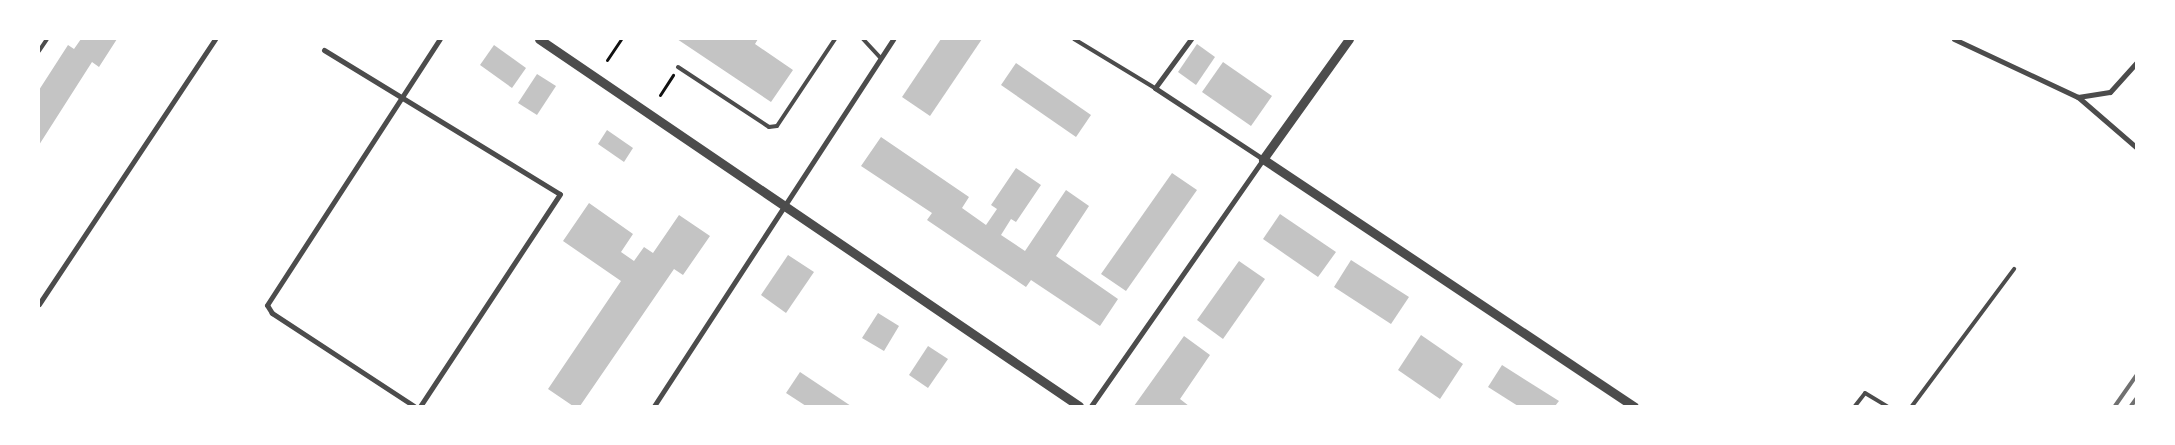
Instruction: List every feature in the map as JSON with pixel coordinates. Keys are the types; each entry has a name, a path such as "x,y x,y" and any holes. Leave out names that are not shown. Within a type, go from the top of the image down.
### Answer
{"street":[{"path":"39,304 215,39"},
{"path":"414,406 272,313 267,304 440,39"},
{"path":"539,39 1079,406"},
{"path":"654,406 893,39"},
{"path":"1191,39 1155,88 1634,406"},
{"path":"1091,406 1349,39"},
{"path":"1954,39 2078,97 2136,147"},
{"path":"324,50 401,99 560,194 420,406"},
{"path":"2078,97 2110,92 2136,64"}],"lane":[{"path":"39,51 47,39"},
{"path":"678,67 769,127 777,126 835,39"},
{"path":"863,39 881,58"},
{"path":"1074,39 1155,88"},
{"path":"1912,406 2014,268"},
{"path":"1855,406 1865,393 1887,406"}],"path":[{"path":"606,60 621,39"},
{"path":"660,95 678,67"}],"building":[{"path":"81,39 117,39 99,67 92,62 39,145 39,90 68,45 74,49"},
{"path":"677,39 758,39 755,44 793,70 771,102"},
{"path":"941,39 982,39 930,116 902,97"},
{"path":"1197,44 1215,57 1196,85 1178,72"},
{"path":"494,45 526,68 512,88 480,65"},
{"path":"1223,62 1272,96 1251,126 1202,92"},
{"path":"1016,63 1091,115 1076,137 1001,85"},
{"path":"537,74 556,86 537,115 518,103"},
{"path":"607,130 633,148 624,162 598,144"},
{"path":"881,137 969,197 962,208 986,225 997,209 991,205 1016,168 1041,185 1016,222 1011,219 1001,235 1025,251 1066,190 1089,206 1056,256 1118,299 1100,326 1031,280 1026,287 927,220 932,213 861,166"},
{"path":"1172,173 1197,190 1126,291 1101,274"},
{"path":"589,203 633,234 621,252 634,261 644,247 653,253 679,215 710,236 683,275 674,269 580,406 573,406 548,389 621,281 563,241"},
{"path":"1280,214 1336,252 1318,277 1263,239"},
{"path":"788,255 814,272 786,313 761,295"},
{"path":"1351,260 1409,297 1391,324 1334,287"},
{"path":"1239,261 1265,279 1223,339 1197,320"},
{"path":"878,313 899,326 884,351 862,338"},
{"path":"1421,335 1463,364 1440,399 1398,370"},
{"path":"1184,336 1210,355 1180,399 1189,406 1134,406"},
{"path":"928,346 948,359 928,388 909,375"},
{"path":"1502,365 1559,401 1555,406 1518,406 1488,387"},
{"path":"800,372 851,406 806,406 786,393"}],"railway":[{"path":"2115,406 2136,376"},
{"path":"2131,406 2136,399"}]}
